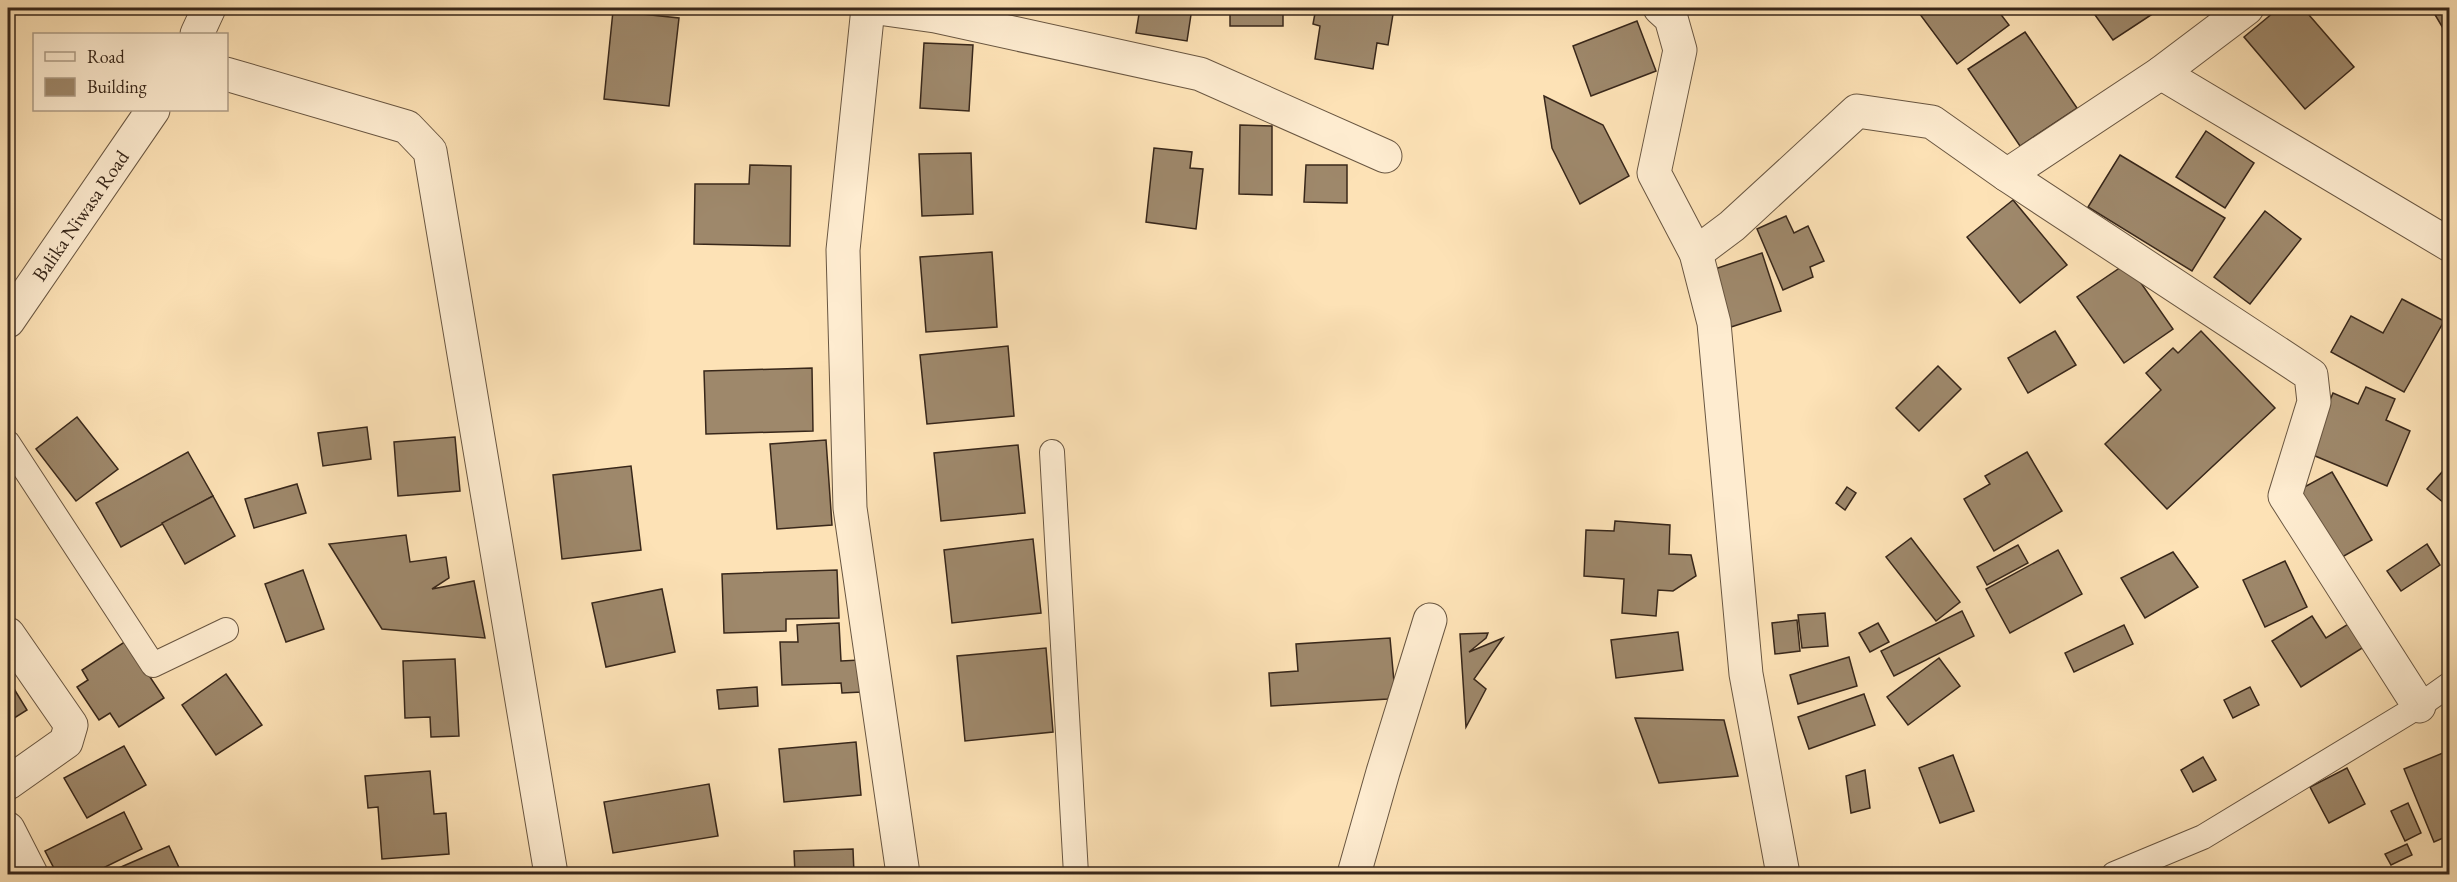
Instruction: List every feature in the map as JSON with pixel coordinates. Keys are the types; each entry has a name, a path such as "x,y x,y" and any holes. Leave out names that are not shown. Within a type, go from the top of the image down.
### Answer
{"street":[{"path":"197,33 209,8"},
{"path":"868,8 843,250 850,508 903,874"},
{"path":"878,8 935,16 1200,74 1385,156"},
{"path":"1660,8 1671,18 1680,51 1654,173 1696,253 1714,323 1746,674 1783,874"},
{"path":"2007,175 2161,73 2247,8"},
{"path":"2161,73 2450,245"},
{"path":"228,75 407,127 430,151 551,874"},
{"name":"Balika Niwasa Road","path":"8,321 152,111"},
{"path":"1696,253 1732,226 1857,111 1932,122 2007,175 2311,375 2314,402 2285,496 2419,706"},
{"path":"1354,874 1430,620"},
{"path":"8,634 71,725 66,742 8,783"},
{"path":"8,829 31,874"}],"lane":[{"path":"8,443 153,664 226,630"},
{"path":"1052,452 1076,874"},
{"path":"2114,874 2203,837 2419,706 2450,684"}],"building":[{"path":"1140,8 1192,8 1187,41 1136,33"},
{"path":"1230,8 1283,8 1283,26 1230,26"},
{"path":"1316,8 1394,8 1388,45 1377,43 1373,69 1315,59 1320,26 1313,24"},
{"path":"1927,8 1996,8 2009,25 1957,64 1919,13"},
{"path":"2090,8 2150,8 2154,13 2113,40"},
{"path":"2279,8 2303,8 2354,67 2305,109 2244,37"},
{"path":"2431,8 2450,8 2450,40"},
{"path":"613,11 679,18 669,106 604,99"},
{"path":"1637,21 1656,71 1591,96 1573,46"},
{"path":"2025,32 2077,108 2020,146 1968,69"},
{"path":"924,43 973,45 969,111 920,108"},
{"path":"1544,96 1603,125 1629,176 1580,204 1552,148"},
{"path":"1240,125 1272,126 1272,195 1239,194"},
{"path":"2206,131 2254,163 2225,208 2176,177"},
{"path":"1154,148 1192,152 1190,168 1203,169 1196,229 1146,222"},
{"path":"971,153 973,214 922,216 919,154"},
{"path":"2120,155 2225,218 2192,271 2088,207"},
{"path":"750,165 791,166 790,246 694,244 695,184 749,184"},
{"path":"1306,165 1347,165 1347,203 1304,202"},
{"path":"2013,200 2067,265 2020,303 1967,237"},
{"path":"2265,211 2301,239 2250,304 2214,277"},
{"path":"1786,216 1794,233 1808,226 1824,261 1810,267 1813,277 1783,290 1757,229"},
{"path":"992,252 997,327 926,332 920,257"},
{"path":"1762,253 1781,311 1731,327 1712,270"},
{"path":"2127,263 2173,329 2124,363 2077,297"},
{"path":"2402,299 2444,321 2404,392 2331,352 2351,316 2383,333"},
{"path":"2055,331 2076,365 2028,393 2008,358"},
{"path":"2201,331 2275,408 2167,509 2105,444 2161,390 2146,373 2173,348 2178,353"},
{"path":"1008,346 1014,416 927,424 920,355"},
{"path":"1938,366 1961,389 1919,431 1896,408"},
{"path":"812,368 813,431 706,434 704,371"},
{"path":"2366,387 2395,399 2386,420 2410,431 2387,486 2308,453 2333,393 2358,404"},
{"path":"77,417 118,469 76,501 36,449"},
{"path":"367,427 371,459 323,466 318,433"},
{"path":"455,437 460,491 398,496 394,442"},
{"path":"826,440 832,525 777,529 770,444"},
{"path":"1018,445 1025,513 941,521 934,453"},
{"path":"188,452 213,496 121,547 96,503"},
{"path":"2027,452 2062,511 1994,551 1964,499 1990,484 1985,476"},
{"path":"2450,463 2450,508 2427,489"},
{"path":"631,466 641,550 562,559 553,475"},
{"path":"2332,472 2372,540 2337,560 2297,491"},
{"path":"297,484 306,513 254,528 245,499"},
{"path":"1847,487 1856,493 1845,510 1836,503"},
{"path":"213,496 235,536 185,564 162,523"},
{"path":"1615,521 1670,525 1669,554 1691,555 1696,576 1673,591 1658,590 1656,616 1622,613 1624,579 1584,576 1586,530 1614,531"},
{"path":"406,535 410,562 446,557 449,578 432,589 474,581 485,638 382,629 329,544"},
{"path":"1911,538 1960,602 1936,621 1886,557"},
{"path":"1033,539 1041,613 952,623 944,550"},
{"path":"2427,544 2440,565 2401,591 2387,571"},
{"path":"2018,545 2028,563 1987,585 1977,567"},
{"path":"2058,550 2082,594 2010,633 1986,589"},
{"path":"2173,552 2198,587 2145,618 2121,578"},
{"path":"2285,561 2307,607 2265,627 2243,580"},
{"path":"303,570 324,629 286,642 265,584"},
{"path":"837,570 839,618 786,619 786,631 724,633 722,574"},
{"path":"662,589 675,652 606,667 592,603"},
{"path":"1962,611 1974,636 1894,676 1881,651"},
{"path":"1825,613 1828,646 1802,648 1798,615"},
{"path":"2312,616 2326,638 2353,621 2367,645 2301,687 2272,641"},
{"path":"1797,620 1800,651 1775,654 1772,623"},
{"path":"839,623 841,661 860,660 862,692 842,693 841,683 782,685 780,642 798,642 797,625"},
{"path":"1878,623 1889,642 1870,652 1859,633"},
{"path":"2124,625 2133,644 2074,672 2065,653"},
{"path":"1678,632 1683,670 1616,678 1611,640"},
{"path":"1488,633 1486,638 1469,652 1503,638 1474,679 1486,689 1466,727 1460,634"},
{"path":"1390,638 1394,682 1388,699 1271,706 1269,673 1298,671 1296,644"},
{"path":"126,641 164,698 119,727 110,713 99,720 77,687 88,680 82,670"},
{"path":"1046,648 1053,732 965,741 957,656"},
{"path":"1849,657 1857,686 1798,704 1790,675"},
{"path":"1939,658 1960,686 1908,725 1887,697"},
{"path":"455,659 459,736 431,737 430,717 405,718 403,661"},
{"path":"226,674 262,725 216,755 182,705"},
{"path":"8,679 27,710 8,722"},
{"path":"757,687 758,706 719,709 717,690"},
{"path":"2250,687 2259,705 2233,718 2224,700"},
{"path":"1864,694 1875,725 1809,749 1798,717"},
{"path":"1635,718 1724,720 1738,776 1659,783"},
{"path":"856,742 861,795 784,802 779,749"},
{"path":"124,746 146,785 87,818 64,778"},
{"path":"2450,750 2450,835 2434,842 2404,769"},
{"path":"1953,755 1974,811 1940,823 1919,768"},
{"path":"2203,757 2216,780 2193,792 2181,770"},
{"path":"2347,768 2365,804 2329,823 2310,787"},
{"path":"1865,770 1870,808 1851,813 1846,776"},
{"path":"430,771 434,814 446,813 449,854 382,859 378,807 368,808 365,776"},
{"path":"709,784 718,836 613,853 604,802"},
{"path":"2408,803 2421,833 2405,841 2391,811"},
{"path":"124,812 142,849 91,874 57,874 45,851"},
{"path":"2407,844 2412,855 2391,865 2385,854"},
{"path":"169,846 182,874 105,874"},
{"path":"853,849 854,874 795,874 794,851"}]}
